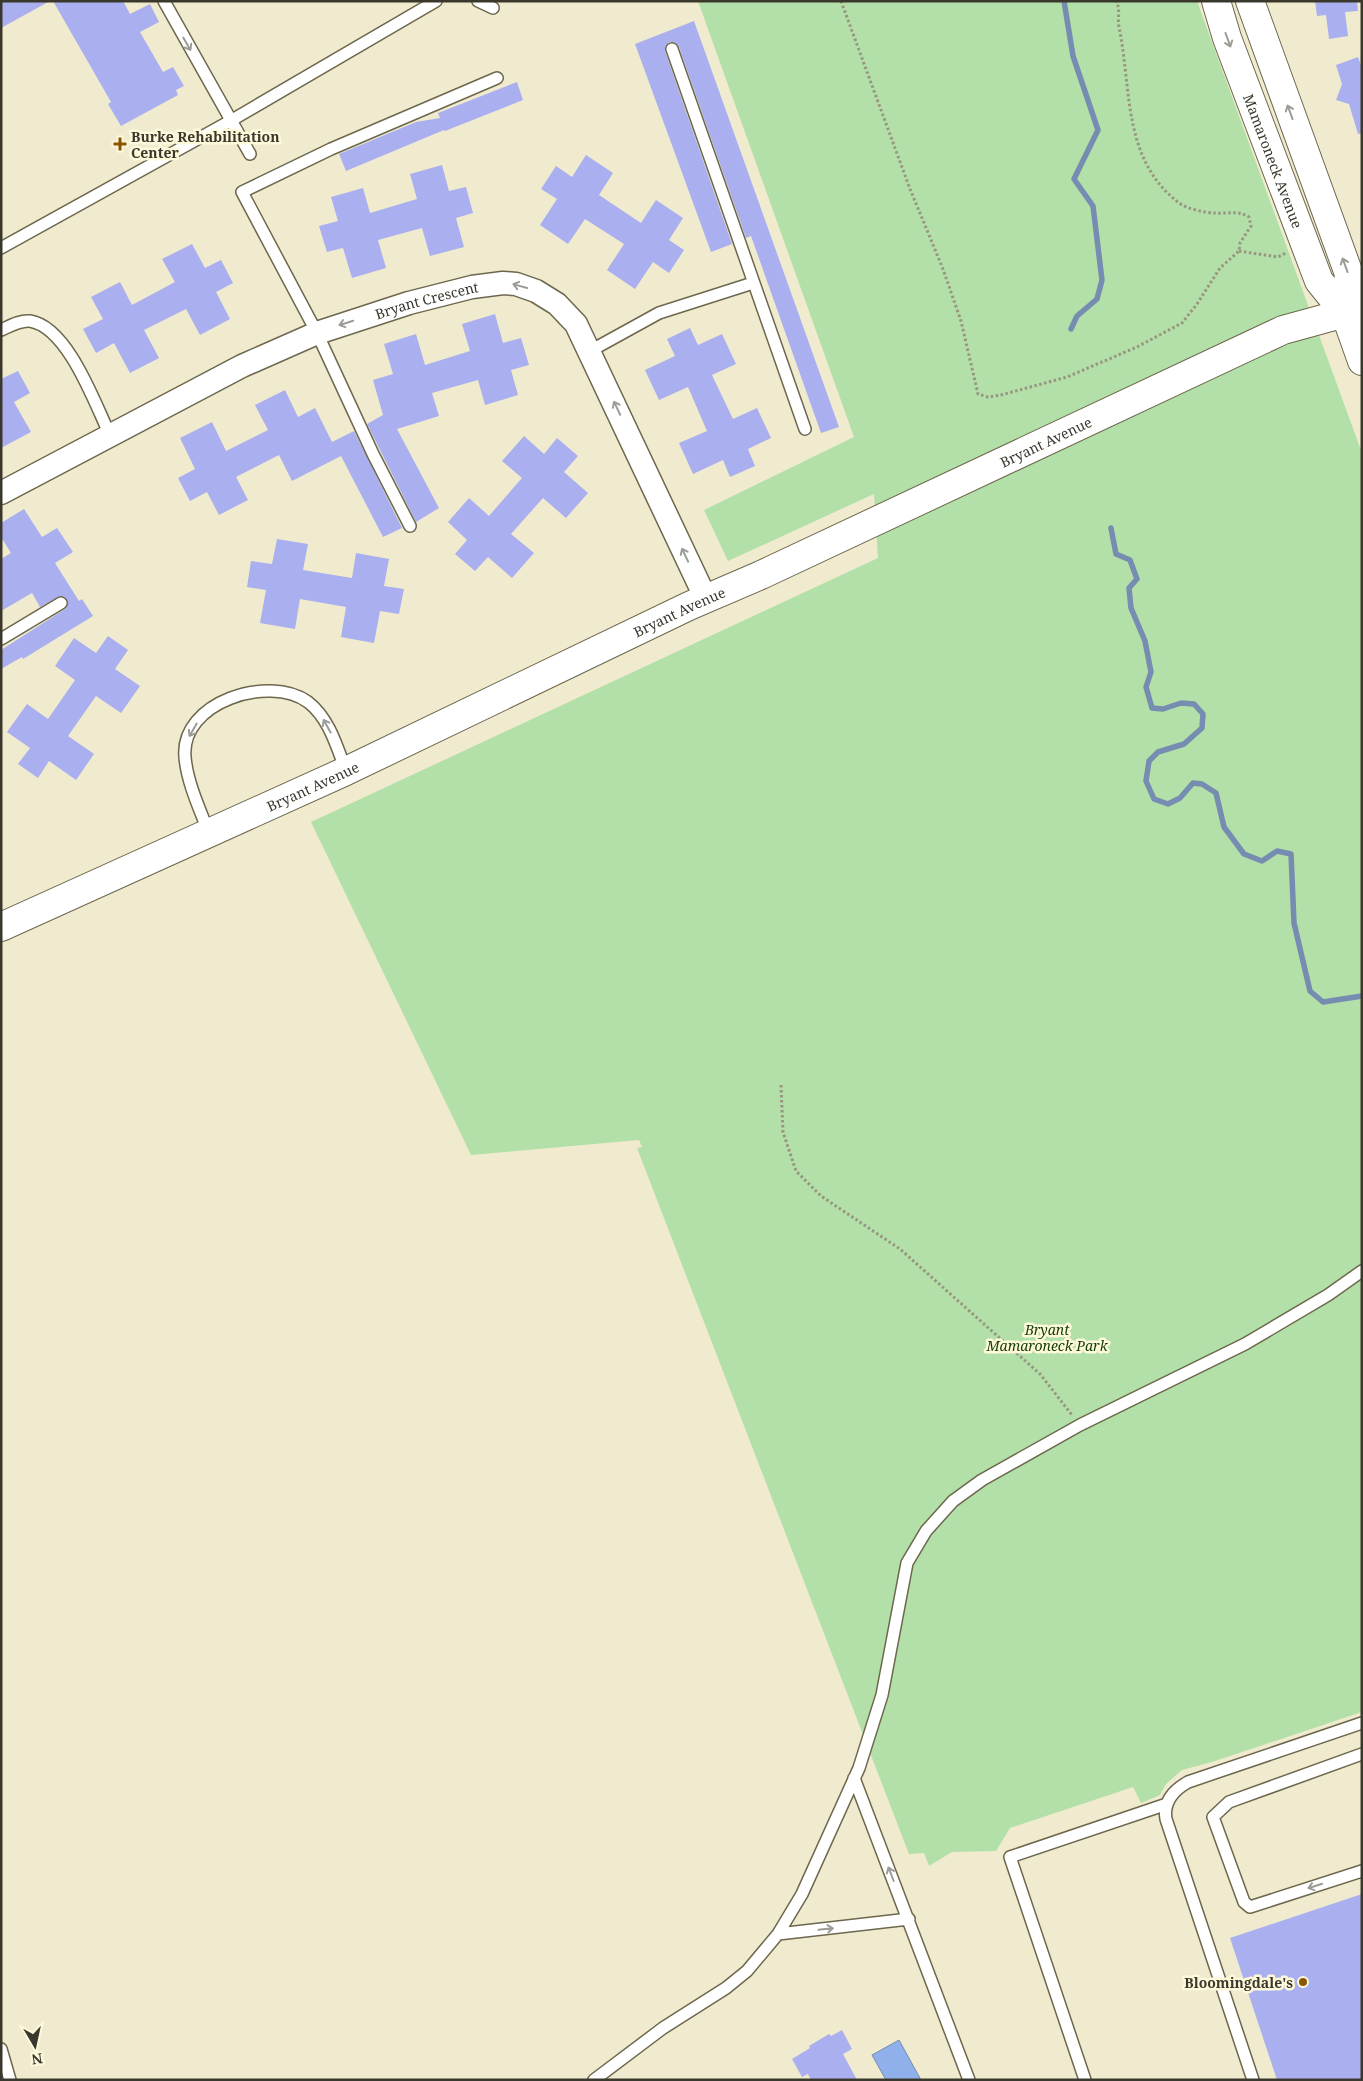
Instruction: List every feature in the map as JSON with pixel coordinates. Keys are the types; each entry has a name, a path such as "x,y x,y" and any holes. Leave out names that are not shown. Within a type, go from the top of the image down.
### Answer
{"street":[{"name":"Mamaroneck Avenue","path":"1216,1 1228,38 1319,281 1353,311"},
{"name":"Mamaroneck Avenue","path":"1250,1 1349,274 1353,311 1362,361"},
{"name":"Bryant Crescent","path":"1,493 242,366 317,333 409,303 472,287 503,283 516,284 536,291 557,304 576,324 706,599"},
{"name":"Bryant Avenue","path":"1,927 346,771 706,599 1283,330 1353,311"}],"lane":[{"path":"164,1 250,154"},
{"path":"1,248 232,120 436,1"},
{"path":"478,1 493,8"},
{"path":"672,49 805,429"},
{"path":"410,526 373,454 317,333 242,192 331,149 497,78"},
{"path":"590,351 659,313 753,283"},
{"path":"1,330 19,322 31,322 45,327 58,338 84,382 110,435"},
{"path":"1,639 61,603"},
{"path":"209,833 195,798 185,757 186,743 192,728 220,702 256,691 275,690 291,694 307,702 321,714 333,737 346,771"},
{"path":"594,2080 662,2028 726,1988 747,1970 778,1934 802,1894 854,1778 882,1695 907,1563 926,1531 954,1501 982,1480 1080,1425 1245,1344 1328,1295 1362,1271"},
{"path":"1253,2080 1166,1819 1167,1804 1179,1788 1188,1782 1362,1723"},
{"path":"1362,1754 1229,1802 1212,1817 1244,1902 1250,1907 1362,1871"},
{"path":"854,1778 970,2080"},
{"path":"1085,2080 1010,1857 1167,1804"},
{"path":"778,1934 908,1919"},
{"path":"1,2049 10,2080"}],"path":[{"path":"841,1 910,189 943,269 961,321 978,394 988,397 1067,377 1136,347 1182,323 1197,304 1220,268 1239,251 1240,243 1251,226 1249,217 1243,213 1214,213 1181,205 1158,185 1139,150 1131,120 1124,50 1119,24 1119,7 1116,1"},
{"path":"1239,251 1278,257 1305,244"},
{"path":"781,1085 783,1132 796,1171 821,1196 900,1249 1040,1374 1080,1425"}],"green space":[{"name":"Bryant Mamaroneck Park","path":"698,1 1197,1 1362,453 1362,1712 1212,1762 1182,1770 1166,1784 1160,1795 1141,1803 1133,1787 1010,1828 996,1851 952,1852 929,1866 924,1853 909,1854 637,1148 642,1147 639,1140 471,1155 311,822 878,558 874,494 728,561 704,510 854,437"}],"water":[{"path":"899,2040 921,2080 886,2080 872,2055"}],"building":[{"path":"1,1 50,1 1,28"},
{"path":"53,1 123,1 130,14 150,4 159,22 140,32 163,72 173,67 184,86 176,90 178,95 121,126 108,104 111,102"},
{"path":"1315,1 1357,1 1358,11 1345,12 1348,36 1329,39 1326,15 1317,16"},
{"path":"694,21 839,427 821,433 751,236 746,238 679,47 674,42 669,42 665,47 665,51 732,244 711,252 635,44"},
{"path":"1358,57 1362,68 1362,133 1358,134 1349,104 1336,100 1342,84 1336,65"},
{"path":"517,82 523,100 444,130 346,171 339,154 416,122 440,118 438,113"},
{"path":"586,155 613,173 599,195 641,223 656,200 683,218 669,240 684,250 669,273 653,262 635,289 607,270 624,244 585,219 568,244 540,225 557,199 541,189 556,166 572,177"},
{"path":"442,165 449,191 466,187 473,213 456,218 464,247 430,256 422,228 378,240 386,268 352,278 343,248 327,252 319,226 338,221 331,197 363,188 370,213 417,199 410,174"},
{"path":"192,244 205,268 221,260 233,283 216,292 230,319 200,335 186,309 144,330 159,358 130,373 114,343 96,353 83,329 103,319 91,297 120,282 132,305 175,282 162,259"},
{"path":"495,314 503,343 521,338 529,365 511,370 518,395 485,405 478,380 432,393 439,416 397,429 439,508 416,522 367,424 383,415 373,380 393,374 384,344 416,334 425,365 470,351 462,324"},
{"path":"690,328 698,345 722,334 736,364 712,375 733,419 757,408 771,438 748,449 755,466 730,477 723,460 693,474 679,443 707,431 688,387 659,400 645,370 675,356 667,339"},
{"path":"18,371 30,393 14,402 31,432 1,448 1,379"},
{"path":"285,390 298,417 315,408 332,442 354,431 402,528 383,537 341,456 292,481 279,455 236,477 248,500 219,515 207,492 190,501 178,478 195,469 180,438 212,422 226,451 268,430 255,405"},
{"path":"524,436 544,454 557,438 578,456 564,472 588,493 566,518 543,498 511,534 534,553 512,578 488,557 475,571 455,554 467,540 448,522 469,498 489,516 522,478 502,461"},
{"path":"24,509 42,537 57,528 73,552 55,563 79,601 82,599 93,616 23,659 22,657 1,669 1,650 65,609 68,603 65,597 60,596 40,607 32,593 1,611 1,559 11,553 1,537 1,523"},
{"path":"277,539 308,544 303,570 352,578 356,553 389,559 384,586 404,589 399,614 380,611 374,643 341,637 346,607 300,599 295,629 260,623 266,590 247,587 251,561 272,564"},
{"path":"108,636 128,650 115,669 140,686 121,713 96,696 68,736 94,754 76,780 49,761 38,778 18,764 30,748 7,732 27,704 48,719 75,680 55,666 74,638 96,653"},
{"name":"Bloomingdale's","path":"1362,1894 1362,2080 1277,2080 1230,1938"},
{"path":"842,2030 852,2049 843,2054 857,2080 811,2080 808,2074 802,2077 792,2059 829,2034 831,2036"}],"waterway":[{"path":"1064,1 1073,56 1098,130 1074,179 1093,206 1102,280 1097,299 1077,316 1071,329"},
{"path":"1111,528 1116,554 1130,560 1137,579 1129,588 1131,608 1145,641 1151,672 1146,687 1152,708 1163,709 1181,703 1194,704 1203,714 1202,728 1184,744 1158,752 1149,761 1146,781 1154,799 1168,804 1180,798 1193,783 1202,784 1216,793 1224,827 1244,854 1262,861 1277,851 1291,854 1294,923 1310,991 1323,1002 1362,996"}],"place":[{"name":"Burke Rehabilitation Center","path":"120,144"},
{"name":"Bloomingdale's","path":"1303,1982"}]}
